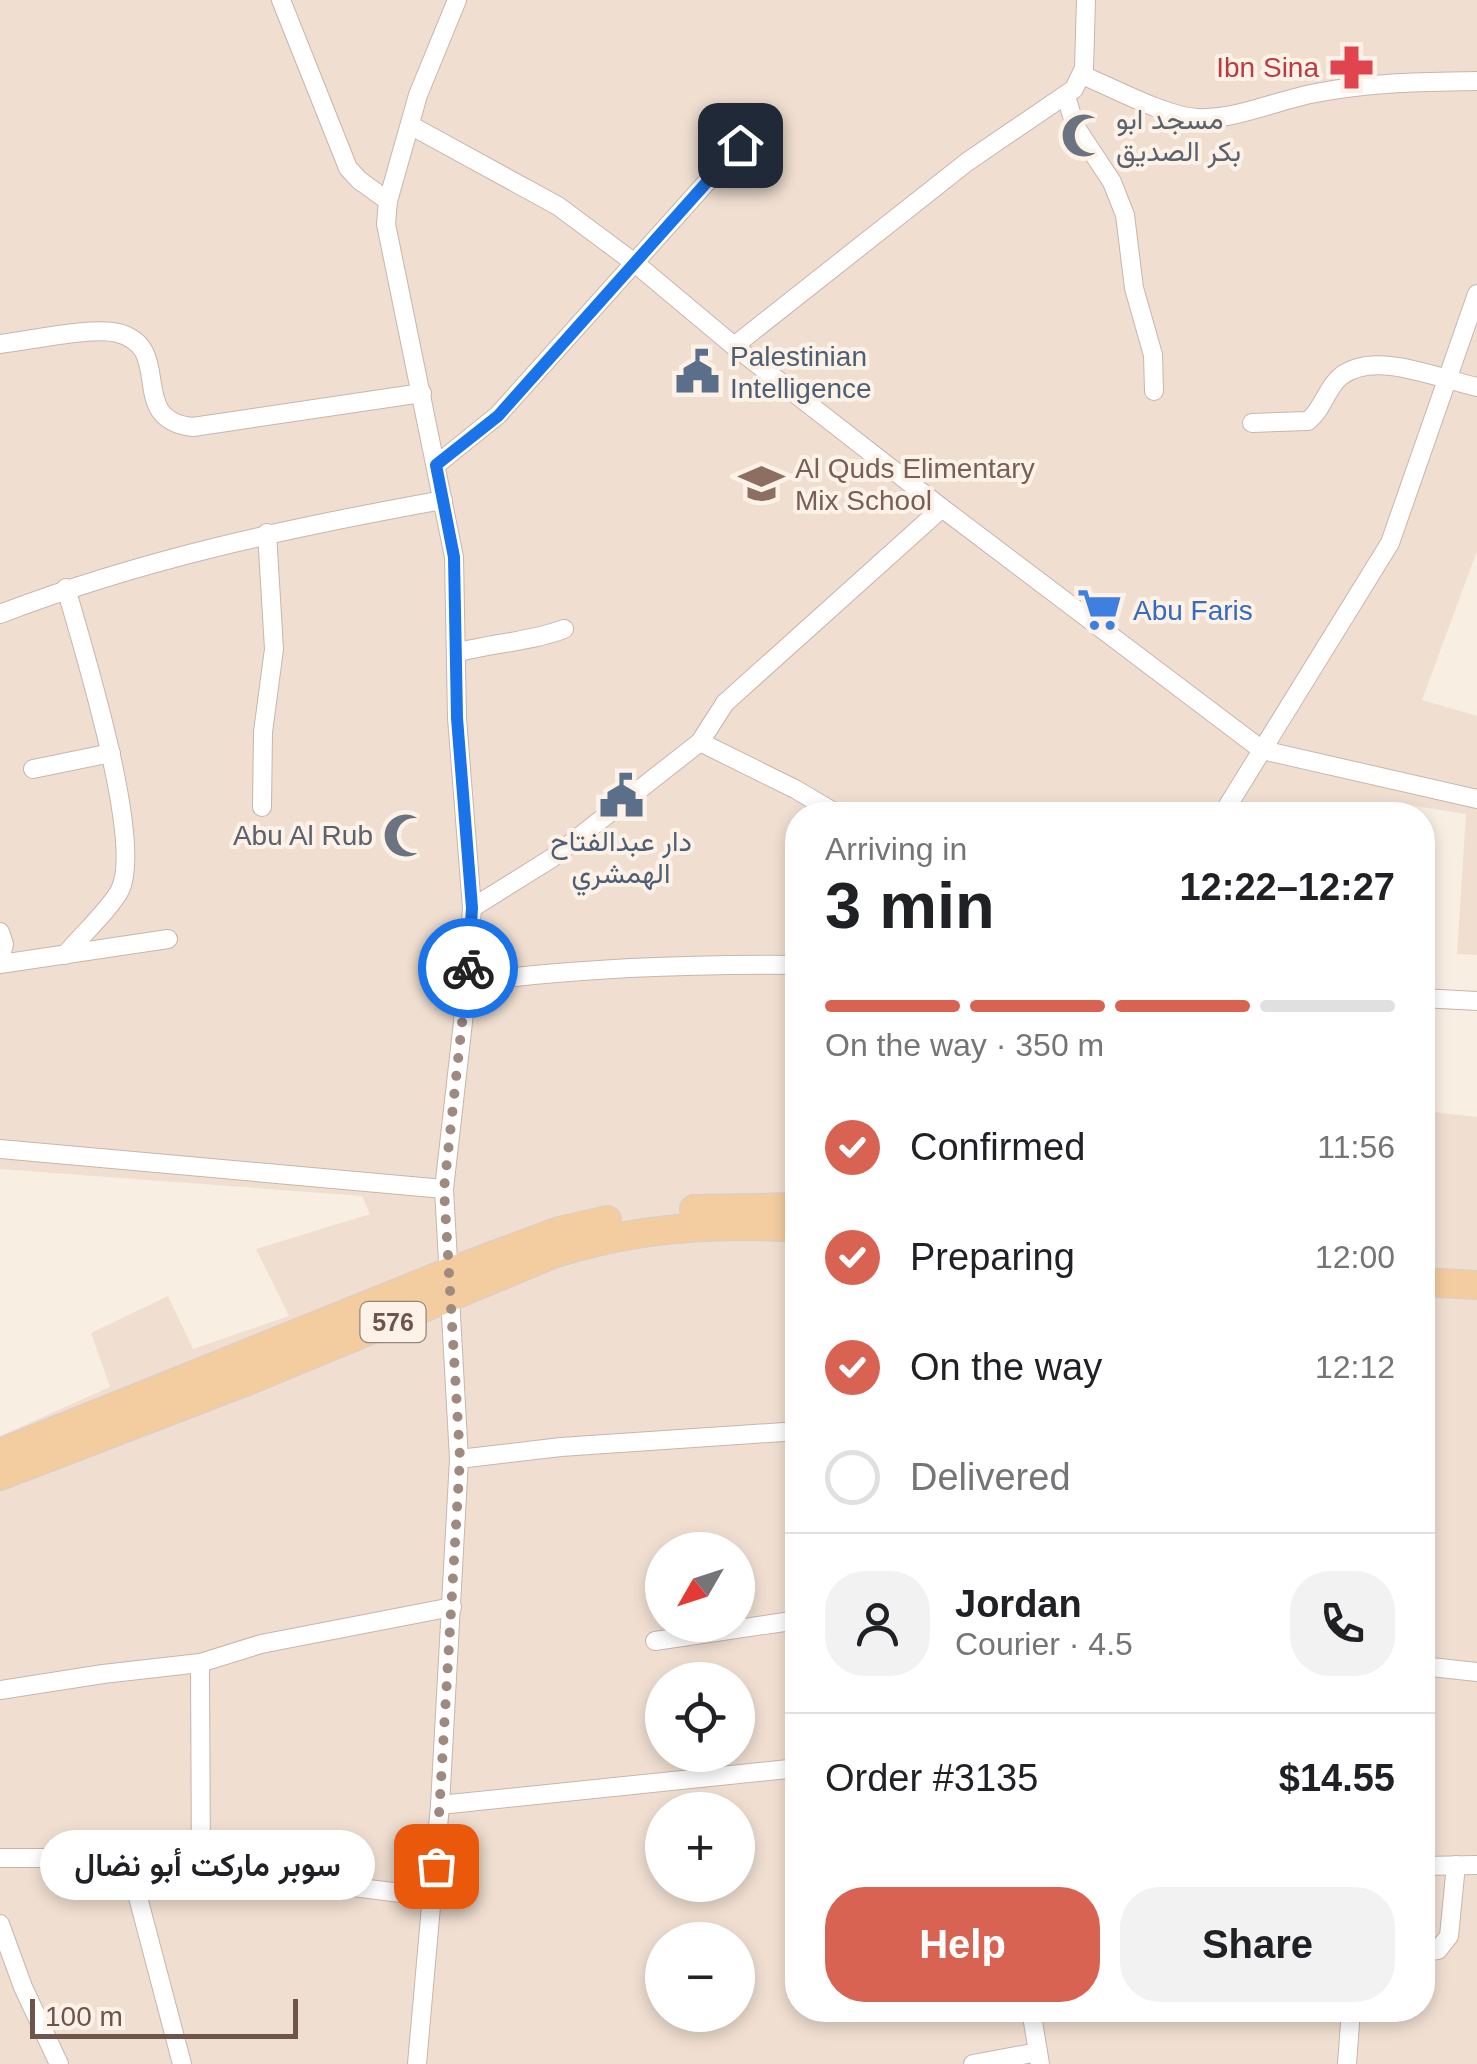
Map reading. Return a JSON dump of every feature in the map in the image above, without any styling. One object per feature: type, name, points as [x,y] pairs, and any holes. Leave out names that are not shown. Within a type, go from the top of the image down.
[{"type":"main road","name":"576","points":[[0,1476],[250,1380],[558,1231],[599,1222],[735,1206],[785,1207]]},
{"type":"main road","name":"576","points":[[0,1453],[450,1285],[553,1254],[628,1234],[721,1225],[785,1227]]},
{"type":"main road","points":[[1435,1264],[1477,1266]]},
{"type":"main road","points":[[1435,1283],[1477,1285]]},
{"type":"street","points":[[281,0],[348,168],[388,201]]},
{"type":"street","points":[[417,2064],[434,1897],[460,1458],[444,1189],[472,908],[457,718],[454,557],[388,238],[388,201],[410,126],[457,0]]},
{"type":"street","points":[[734,346],[968,162],[1066,96],[1082,75],[1086,0]]},
{"type":"street","points":[[1082,75],[1175,114],[1196,118],[1243,112],[1342,88],[1390,82],[1477,81]]},
{"type":"street","points":[[1066,96],[1075,126],[1112,182],[1125,215],[1134,288],[1153,355],[1154,392]]},
{"type":"street","points":[[410,126],[558,206],[942,508],[1262,750],[1477,799]]},
{"type":"street","points":[[436,465],[498,416],[740,145]]},
{"type":"street","points":[[1230,802],[1390,542],[1477,294]]},
{"type":"street","points":[[0,344],[107,331],[130,338],[142,348],[149,362],[154,404],[179,426],[422,392]]},
{"type":"street","points":[[1252,423],[1305,423],[1320,409],[1342,376],[1370,364],[1477,387]]},
{"type":"street","points":[[0,614],[66,588],[267,534],[443,500]]},
{"type":"street","points":[[472,908],[552,858],[700,742],[725,703],[942,508]]},
{"type":"street","points":[[262,807],[264,732],[274,650],[267,534]]},
{"type":"street","points":[[65,955],[120,889],[126,850],[111,753],[66,588]]},
{"type":"street","points":[[456,653],[548,635],[564,628]]},
{"type":"street","points":[[700,742],[817,802]]},
{"type":"street","points":[[33,769],[111,753]]},
{"type":"street","points":[[0,932],[4,944],[0,963],[168,938]]},
{"type":"street","points":[[466,983],[708,964],[785,965]]},
{"type":"street","points":[[1435,999],[1477,1001]]},
{"type":"street","points":[[0,1149],[444,1189]]},
{"type":"street","points":[[460,1458],[785,1432]]},
{"type":"street","points":[[0,1690],[200,1663],[260,1644],[452,1607]]},
{"type":"street","points":[[755,1626],[785,1622]]},
{"type":"street","points":[[200,1663],[201,1872]]},
{"type":"street","points":[[1435,1667],[1477,1672]]},
{"type":"street","points":[[440,1805],[785,1769]]},
{"type":"street","points":[[0,1858],[51,1858],[434,1897]]},
{"type":"street","points":[[1435,1951],[1449,1936],[1456,1865]]},
{"type":"street","points":[[1435,1866],[1477,1865]]},
{"type":"street","points":[[130,1867],[182,2064]]},
{"type":"street","points":[[0,1924],[24,1988],[60,2064]]},
{"type":"street","points":[[973,2064],[1039,2058],[1033,2022]]},
{"type":"street","points":[[1347,2064],[1350,2022]]},
{"type":"shaded area","points":[[0,0],[1477,0],[1477,551],[1422,700],[1477,716],[1477,955],[1457,954],[1466,814],[1435,809],[1435,802],[785,802],[785,2022],[1435,2022],[1435,1112],[1477,1117],[1477,2064],[0,2064],[0,1436],[110,1387],[91,1333],[168,1296],[193,1349],[289,1316],[256,1249],[370,1214],[362,1196],[0,1169]]},
{"type":"way so far","points":[[436,1866],[460,1458],[444,1189],[468,968]]},
{"type":"place","name":"Ibn Sina","points":[[1352,67]]},
{"type":"place","name":"مسجد ابو بكر الصديق","points":[[1083,135]]},
{"type":"place","name":"Palestinian Intelligence","points":[[697,372]]},
{"type":"place","name":"Al Quds Elimentary Mix School","points":[[762,484]]},
{"type":"place","name":"Abu Faris","points":[[1100,610]]},
{"type":"place","name":"دار عبدالفتاح الهمشري","points":[[621,796]]},
{"type":"place","name":"Abu Al Rub","points":[[406,835]]},
{"type":"place","name":"سوبر ماركت أبو نضال","points":[[436,1866]]},
{"type":"route","points":[[468,968],[472,908],[457,718],[454,557],[436,465],[498,416],[740,145]]}]
